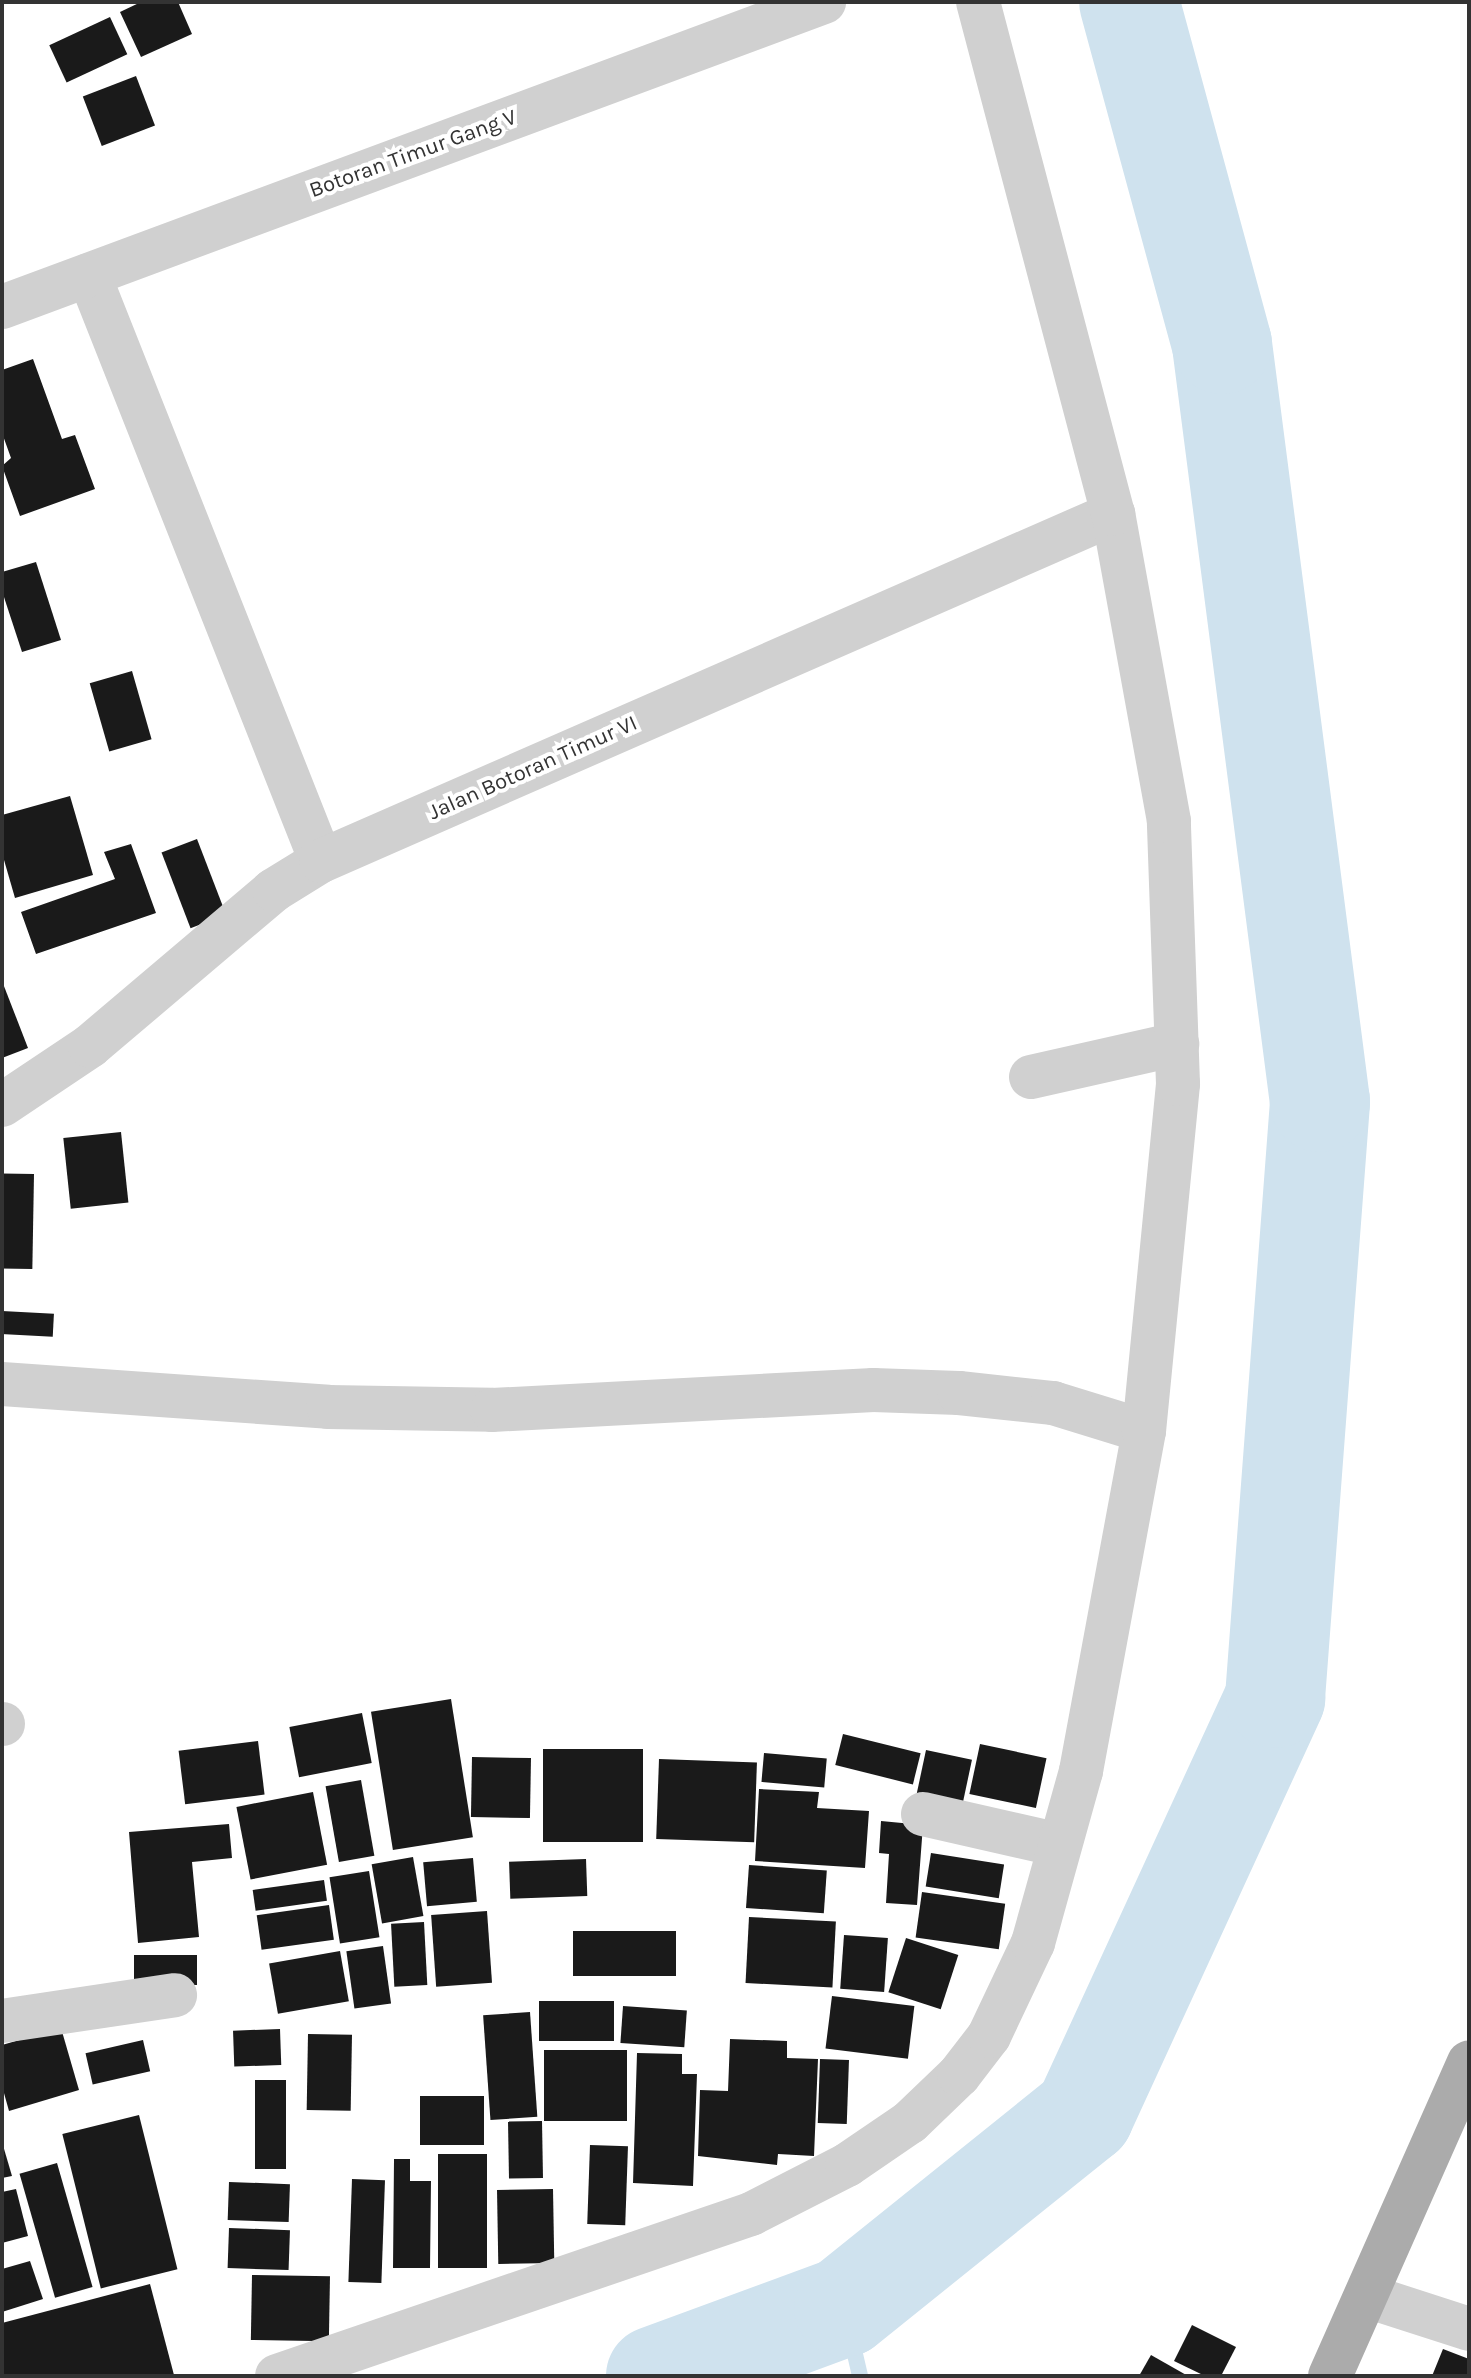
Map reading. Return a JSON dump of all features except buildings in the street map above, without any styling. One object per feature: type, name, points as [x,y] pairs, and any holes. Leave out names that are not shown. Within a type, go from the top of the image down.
[{"type":"main road","points":[[1330,2376],[1469,2062]]},
{"type":"street","name":"Botoran Timur Gang V","points":[[2,307],[824,2]]},
{"type":"street","points":[[277,2376],[751,2214],[847,2165],[910,2122],[959,2075],[989,2036],[1033,1943],[1081,1771],[1144,1431],[1178,1084],[1177,1044],[1169,821],[1113,514],[978,2]]},
{"type":"street","points":[[89,275],[321,861]]},
{"type":"street","name":"Jalan Botoran Timur VI","points":[[2,1105],[90,1046],[274,890],[321,861],[1113,514]]},
{"type":"street","points":[[1031,1077],[1177,1044]]},
{"type":"street","points":[[2,1384],[328,1407],[492,1410],[873,1390],[945,1392],[1053,1403],[1144,1431]]},
{"type":"street","points":[[923,1814],[1060,1845]]},
{"type":"street","points":[[2,2021],[175,1995]]},
{"type":"street","points":[[1367,2296],[1469,2329]]},
{"type":"waterway","points":[[656,2376],[844,2307],[1084,2114],[1275,1698],[1320,1102],[1222,344],[1129,2]]},
{"type":"waterway","points":[[844,2307],[860,2376]]}]
